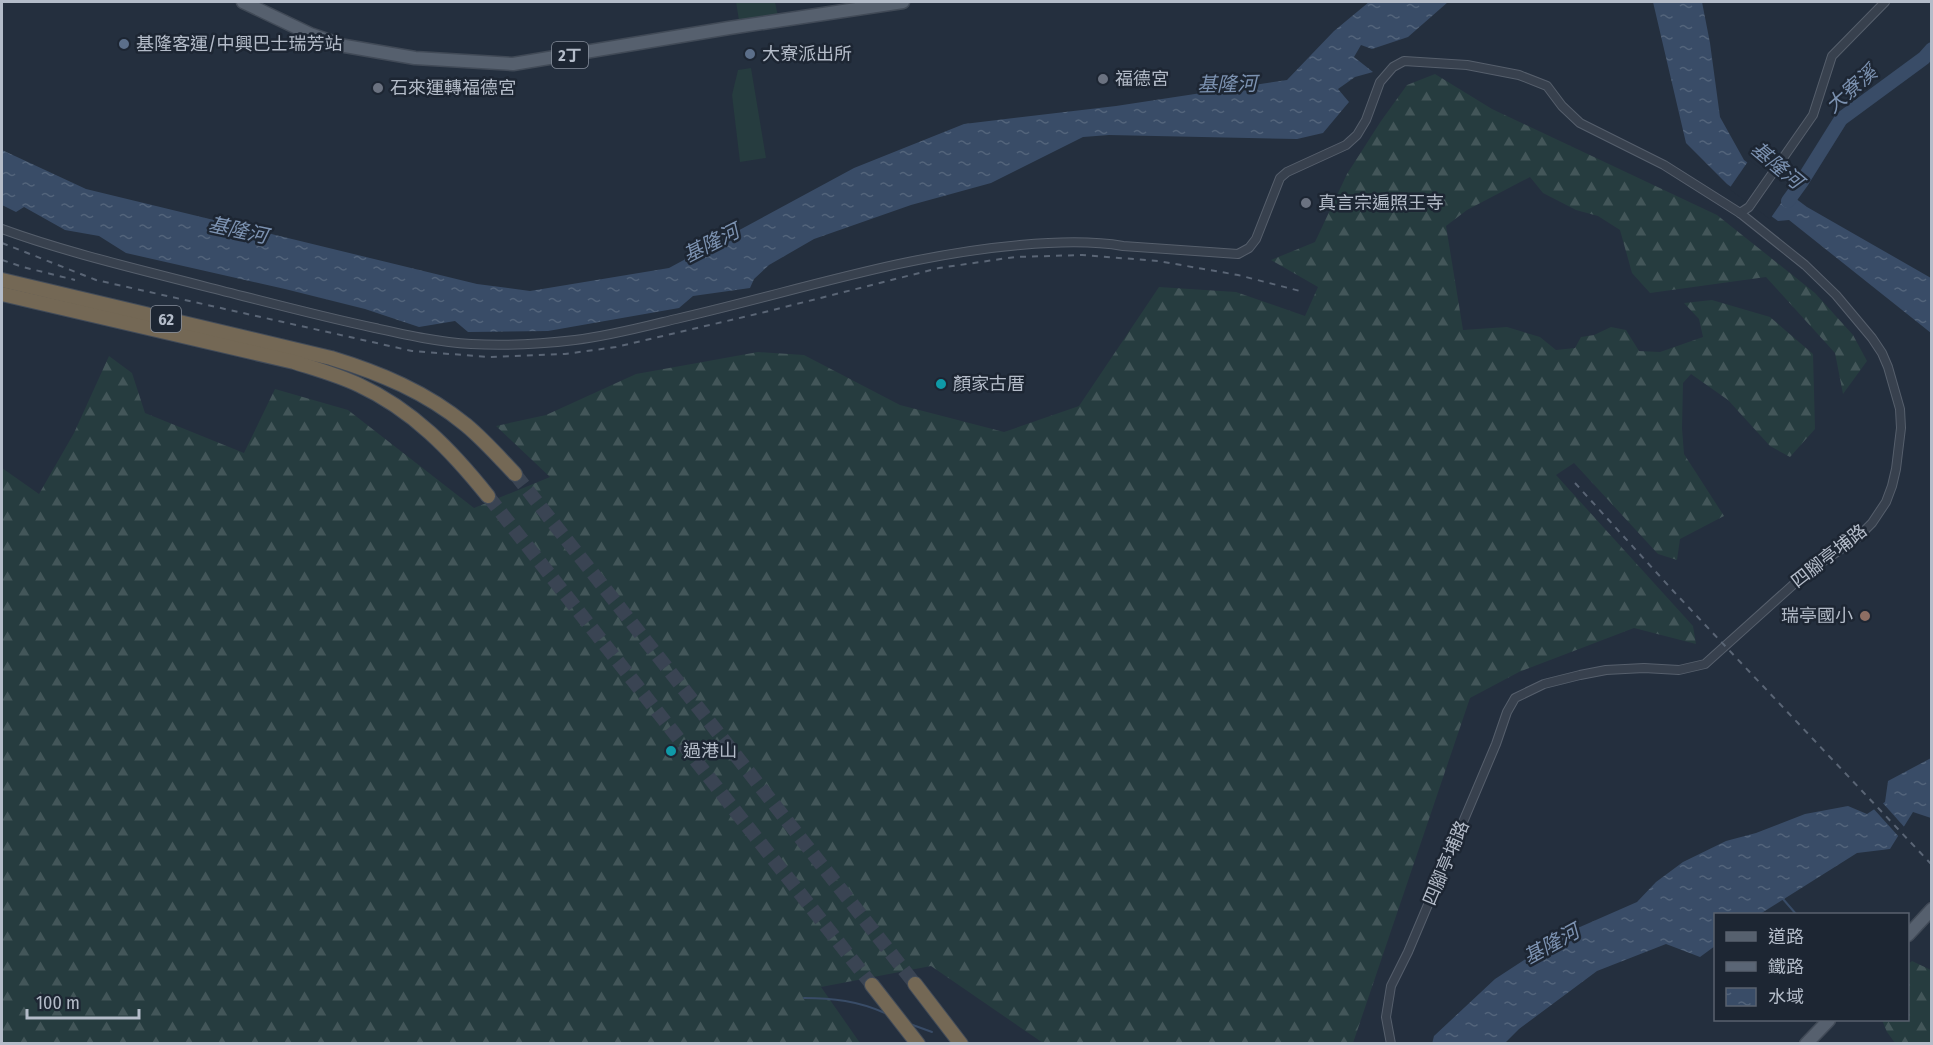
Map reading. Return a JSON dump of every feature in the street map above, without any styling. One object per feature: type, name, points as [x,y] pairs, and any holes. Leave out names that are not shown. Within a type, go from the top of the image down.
[{"type":"highway","name":"62","points":[[2,280],[362,367],[418,392],[447,410],[468,427],[515,474]]},
{"type":"highway","name":"62","points":[[2,294],[294,362],[358,384],[399,408],[434,435],[471,474],[488,496]]},
{"type":"highway","points":[[915,984],[958,1040]]},
{"type":"highway","points":[[872,985],[918,1044]]},
{"type":"main road","name":"2丁","points":[[243,2],[310,34],[345,46],[415,58],[513,64],[903,2]]},
{"type":"main road","points":[[1909,934],[1932,909]]},
{"type":"main road","points":[[1806,1044],[1828,1021]]},
{"type":"street","points":[[1740,213],[1749,207],[1812,115],[1832,56],[1886,2]]},
{"type":"street","name":"四腳亭埔路","points":[[2,229],[56,247],[316,315],[434,340],[473,344],[520,344],[577,339],[644,327],[744,304],[881,268],[984,248],[1040,243],[1105,243],[1238,254],[1249,248],[1256,240],[1280,178],[1287,172],[1346,145],[1357,135],[1366,120],[1380,81],[1393,67],[1404,61],[1467,65],[1519,75],[1547,86],[1562,106],[1580,123],[1664,165],[1740,213],[1805,264],[1836,295],[1882,353],[1900,409],[1901,429],[1892,486],[1886,502],[1872,523],[1857,538],[1803,575],[1705,664],[1679,670],[1644,668],[1606,670],[1544,684],[1515,698],[1507,712],[1492,754],[1422,920],[1390,986],[1386,1017],[1391,1044]]},
{"type":"green space","points":[[736,2],[775,2],[779,21],[760,23],[752,31],[741,33]]},
{"type":"green space","points":[[751,68],[766,158],[740,162],[732,95],[738,70]]},
{"type":"green space","points":[[1435,74],[1492,109],[1717,215],[1815,293],[1853,335],[1867,361],[1843,394],[1835,353],[1766,277],[1650,293],[1632,273],[1620,230],[1598,216],[1576,210],[1543,193],[1530,177],[1467,210],[1446,226],[1463,330],[1507,327],[1540,337],[1556,350],[1575,348],[1581,337],[1594,335],[1611,327],[1626,330],[1639,351],[1660,352],[1703,337],[1699,319],[1684,303],[1712,300],[1770,317],[1813,354],[1815,429],[1790,457],[1770,446],[1728,400],[1691,374],[1683,383],[1684,454],[1724,516],[1680,539],[1677,560],[1658,554],[1574,463],[1556,475],[1693,626],[1696,644],[1634,628],[1519,672],[1470,698],[1353,1043],[1043,1043],[931,966],[821,987],[860,1043],[2,1043],[2,468],[39,494],[74,433],[109,356],[132,373],[145,413],[244,453],[275,389],[348,410],[474,508],[550,477],[496,426],[546,415],[636,374],[758,352],[804,355],[900,405],[1004,432],[1079,406],[1159,287],[1236,292],[1305,316],[1318,287],[1271,260],[1315,242],[1347,174],[1381,121],[1407,85]]},
{"type":"green space","points":[[1912,961],[1931,970],[1931,1043],[1895,1043],[1882,1021],[1909,1021],[1909,963]]},
{"type":"water","name":"基隆河","points":[[1369,2],[1448,2],[1408,37],[1372,49],[1361,45],[1354,57],[1373,72],[1355,77],[1338,89],[1349,102],[1323,133],[1297,139],[1109,135],[1083,137],[991,183],[911,205],[814,239],[769,265],[754,279],[750,288],[693,296],[679,308],[548,331],[468,332],[455,321],[419,327],[365,309],[126,253],[99,236],[65,230],[24,207],[16,212],[2,205],[2,150],[86,189],[477,284],[530,291],[669,268],[854,168],[964,124],[1116,106],[1287,80],[1334,31]]},
{"type":"water","points":[[1653,2],[1702,2],[1720,117],[1744,160],[1807,207],[1931,278],[1931,333],[1789,220],[1778,221],[1727,184],[1686,143]]},
{"type":"water","name":"基隆河","points":[[1931,758],[1931,818],[1913,812],[1890,849],[1857,853],[1762,913],[1714,913],[1714,947],[1700,957],[1666,944],[1597,971],[1519,1029],[1505,1043],[1432,1044],[1434,1036],[1495,979],[1564,934],[1637,902],[1656,882],[1683,862],[1726,841],[1756,833],[1805,814],[1848,806],[1867,814],[1885,802],[1888,781]]},
{"type":"pier","points":[[1749,160],[1790,190],[1770,219],[1729,189]]},
{"type":"pier","points":[[1881,801],[1906,829],[1900,838],[1872,807]]},
{"type":"waterway","name":"大寮溪","points":[[1788,201],[1841,119],[1924,58],[1932,49]]},
{"type":"waterway","points":[[1783,899],[1795,913]]},
{"type":"waterway","points":[[804,998],[845,1001],[885,1013]]},
{"type":"waterway","points":[[910,1024],[932,1032]]},
{"type":"tunnel","points":[[515,474],[915,984]]},
{"type":"tunnel","points":[[488,496],[872,985]]},
{"type":"railway","points":[[2,243],[96,280],[412,351],[489,357],[565,354],[616,347],[939,268],[1015,257],[1082,255],[1158,261],[1238,275],[1304,292]]},
{"type":"railway","points":[[2,260],[75,280]]},
{"type":"railway","points":[[1575,483],[1676,594],[1932,865]]},
{"type":"place","name":"基隆客運/中興巴士瑞芳站","points":[[124,44]]},
{"type":"place","name":"大寮派出所","points":[[750,54]]},
{"type":"place","name":"福德宮","points":[[1103,79]]},
{"type":"place","name":"石來運轉福德宮","points":[[378,88]]},
{"type":"place","name":"真言宗遍照王寺","points":[[1306,203]]},
{"type":"place","name":"顏家古厝","points":[[941,384]]},
{"type":"place","name":"瑞亭國小","points":[[1865,616]]},
{"type":"place","name":"過港山","points":[[671,751]]}]
